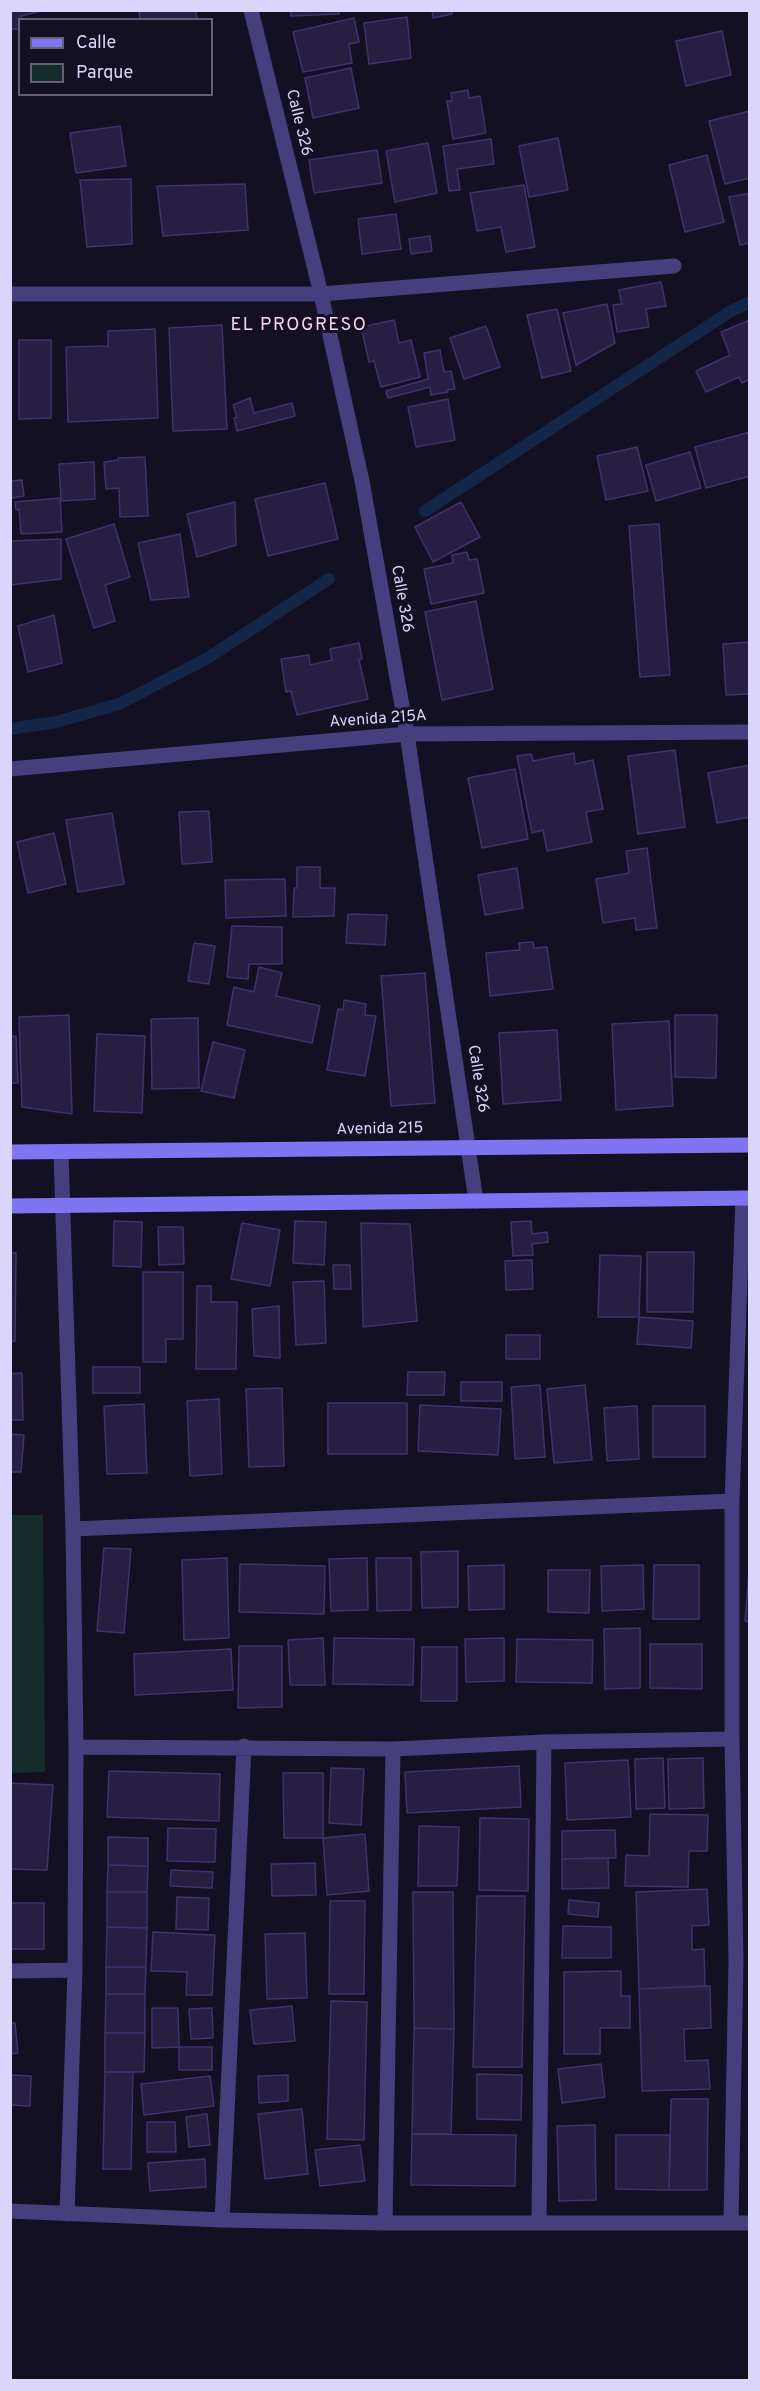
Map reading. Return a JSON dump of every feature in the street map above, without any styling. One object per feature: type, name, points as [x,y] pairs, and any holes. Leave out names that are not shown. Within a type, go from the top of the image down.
[{"type":"street","name":"Calle 326","points":[[251,10],[321,294],[363,481],[407,734],[470,1147],[476,1201]]},
{"type":"street","points":[[10,294],[321,294],[674,266]]},
{"type":"street","name":"Avenida 215A","points":[[10,769],[407,734],[750,732]]},
{"type":"street","name":"Avenida 215","points":[[10,1152],[750,1145]]},
{"type":"street","points":[[61,1153],[73,1528],[76,1747],[75,1970],[67,2214]]},
{"type":"street","points":[[10,1206],[746,1198],[732,1501],[732,1739],[743,1962],[731,2222]]},
{"type":"street","points":[[73,1528],[732,1501]]},
{"type":"street","points":[[76,1747],[244,1746],[393,1749],[544,1742],[732,1739]]},
{"type":"street","points":[[539,2223],[544,1742]]},
{"type":"street","points":[[222,2220],[244,1746]]},
{"type":"street","points":[[385,2223],[393,1749]]},
{"type":"street","points":[[10,1971],[75,1970]]},
{"type":"street","points":[[10,2211],[222,2220],[385,2223],[750,2223]]},
{"type":"green space","points":[[11,1515],[43,1515],[45,1772],[11,1773]]},
{"type":"building","points":[[10,10],[45,10],[21,16],[18,18],[18,29],[10,29]]},
{"type":"building","points":[[196,10],[197,18],[140,18],[139,11]]},
{"type":"building","points":[[291,10],[339,10],[339,14],[291,16]]},
{"type":"building","points":[[432,10],[452,10],[452,14],[433,18]]},
{"type":"building","points":[[407,17],[411,58],[369,64],[364,23]]},
{"type":"building","points":[[354,18],[359,42],[349,44],[352,63],[303,72],[293,32]]},
{"type":"building","points":[[722,31],[731,75],[686,86],[676,41]]},
{"type":"building","points":[[351,68],[359,108],[313,118],[305,78]]},
{"type":"building","points":[[468,90],[469,98],[480,96],[486,133],[453,139],[447,101],[452,101],[451,93]]},
{"type":"building","points":[[750,111],[750,178],[725,184],[709,121]]},
{"type":"building","points":[[120,126],[126,166],[76,173],[70,133]]},
{"type":"building","points":[[558,138],[568,190],[529,197],[519,146]]},
{"type":"building","points":[[491,139],[494,164],[457,169],[460,190],[449,191],[443,146]]},
{"type":"building","points":[[428,143],[437,193],[395,202],[386,151]]},
{"type":"building","points":[[377,150],[382,183],[314,193],[309,160]]},
{"type":"building","points":[[707,155],[724,222],[685,232],[669,165]]},
{"type":"building","points":[[131,179],[132,244],[87,247],[80,180]]},
{"type":"building","points":[[245,184],[248,230],[163,236],[157,186]]},
{"type":"building","points":[[524,185],[535,247],[506,252],[501,227],[477,231],[470,193]]},
{"type":"building","points":[[750,193],[750,243],[740,245],[729,197]]},
{"type":"building","points":[[396,214],[401,249],[362,254],[358,219]]},
{"type":"building","points":[[430,236],[432,251],[411,254],[409,239]]},
{"type":"building","points":[[661,282],[666,306],[646,309],[649,327],[617,332],[613,305],[622,304],[619,290]]},
{"type":"building","points":[[607,304],[615,343],[576,365],[563,313]]},
{"type":"building","points":[[557,309],[571,371],[542,378],[527,315]]},
{"type":"building","points":[[394,320],[399,343],[411,340],[420,377],[381,387],[374,361],[369,362],[361,327]]},
{"type":"building","points":[[750,320],[750,379],[742,383],[739,377],[706,392],[696,371],[730,355],[721,332]]},
{"type":"building","points":[[222,325],[227,429],[173,431],[169,328]]},
{"type":"building","points":[[486,326],[500,367],[464,379],[450,338]]},
{"type":"building","points":[[155,329],[158,418],[68,422],[66,347],[108,346],[108,331]]},
{"type":"building","points":[[19,340],[51,340],[51,418],[19,419]]},
{"type":"building","points":[[440,350],[444,372],[451,371],[455,389],[431,395],[430,387],[388,398],[386,391],[428,379],[424,353]]},
{"type":"building","points":[[250,398],[254,413],[292,403],[295,416],[237,431],[234,418],[237,417],[233,405]]},
{"type":"building","points":[[448,399],[455,440],[416,447],[408,407]]},
{"type":"building","points":[[750,432],[750,476],[706,488],[695,447]]},
{"type":"building","points":[[637,447],[648,491],[606,500],[597,456]]},
{"type":"building","points":[[690,452],[701,488],[656,501],[646,465]]},
{"type":"building","points":[[145,457],[148,516],[120,517],[119,488],[106,489],[104,462],[118,460],[118,458]]},
{"type":"building","points":[[94,462],[95,499],[61,501],[59,464]]},
{"type":"building","points":[[22,480],[24,496],[12,498],[10,481]]},
{"type":"building","points":[[325,483],[338,539],[268,556],[255,499]]},
{"type":"building","points":[[60,498],[62,532],[21,534],[19,509],[16,510],[15,502]]},
{"type":"building","points":[[235,502],[236,545],[197,557],[187,514]]},
{"type":"building","points":[[461,502],[480,537],[433,562],[415,527]]},
{"type":"building","points":[[114,524],[130,577],[105,585],[115,621],[94,628],[66,539]]},
{"type":"building","points":[[659,524],[670,675],[640,677],[629,526]]},
{"type":"building","points":[[180,534],[189,597],[151,600],[138,543]]},
{"type":"building","points":[[61,539],[61,579],[10,585],[10,541]]},
{"type":"building","points":[[467,552],[469,560],[477,559],[484,593],[431,604],[424,569],[453,563],[452,555]]},
{"type":"building","points":[[476,601],[493,689],[442,700],[425,612]]},
{"type":"building","points":[[54,615],[62,663],[28,672],[18,626]]},
{"type":"building","points":[[750,642],[750,694],[726,695],[723,644]]},
{"type":"building","points":[[359,643],[362,659],[359,660],[368,699],[297,715],[291,691],[286,692],[281,659],[309,655],[310,665],[332,660],[330,649]]},
{"type":"building","points":[[675,750],[685,827],[638,834],[628,756]]},
{"type":"building","points":[[574,753],[575,764],[593,760],[603,809],[586,812],[592,842],[547,851],[543,830],[532,833],[517,756],[531,754],[533,761]]},
{"type":"building","points":[[750,765],[750,817],[717,823],[708,773]]},
{"type":"building","points":[[515,769],[528,839],[482,848],[468,778]]},
{"type":"building","points":[[209,811],[212,862],[182,864],[179,812]]},
{"type":"building","points":[[112,813],[124,884],[78,892],[66,820]]},
{"type":"building","points":[[54,833],[66,884],[28,893],[17,842]]},
{"type":"building","points":[[647,848],[657,928],[636,930],[635,918],[603,923],[596,879],[629,873],[626,851]]},
{"type":"building","points":[[297,867],[320,867],[320,888],[335,888],[334,916],[293,917]]},
{"type":"building","points":[[517,868],[523,908],[485,915],[478,875]]},
{"type":"building","points":[[285,879],[286,916],[226,918],[225,880]]},
{"type":"building","points":[[348,914],[387,915],[385,945],[346,943]]},
{"type":"building","points":[[232,926],[282,927],[282,964],[249,964],[248,979],[227,977]]},
{"type":"building","points":[[533,942],[534,948],[547,947],[553,989],[490,996],[486,953],[520,950],[519,943]]},
{"type":"building","points":[[194,943],[215,946],[209,984],[188,981]]},
{"type":"building","points":[[259,967],[282,973],[276,996],[320,1006],[312,1043],[227,1025],[234,987],[254,992]]},
{"type":"building","points":[[425,973],[435,1103],[391,1106],[381,976]]},
{"type":"building","points":[[344,1000],[366,1004],[365,1015],[376,1016],[365,1076],[327,1070],[338,1009],[343,1010]]},
{"type":"building","points":[[69,1015],[72,1114],[22,1107],[19,1017]]},
{"type":"building","points":[[675,1015],[717,1015],[716,1078],[675,1077]]},
{"type":"building","points":[[198,1018],[199,1088],[152,1089],[151,1019]]},
{"type":"building","points":[[669,1021],[673,1106],[616,1110],[612,1024]]},
{"type":"building","points":[[557,1030],[561,1100],[503,1104],[499,1033]]},
{"type":"building","points":[[97,1034],[145,1036],[142,1113],[94,1111]]},
{"type":"building","points":[[10,1036],[16,1036],[18,1083],[10,1083]]},
{"type":"building","points":[[213,1042],[245,1050],[234,1098],[201,1091]]},
{"type":"building","points":[[114,1221],[142,1222],[141,1267],[113,1266]]},
{"type":"building","points":[[295,1221],[326,1222],[324,1265],[293,1263]]},
{"type":"building","points":[[531,1221],[532,1234],[547,1232],[548,1242],[532,1244],[533,1255],[513,1256],[511,1222]]},
{"type":"building","points":[[242,1223],[280,1230],[270,1286],[231,1279]]},
{"type":"building","points":[[361,1223],[410,1224],[417,1321],[363,1327]]},
{"type":"building","points":[[158,1227],[183,1227],[184,1264],[159,1265]]},
{"type":"building","points":[[647,1252],[694,1252],[693,1312],[647,1312]]},
{"type":"building","points":[[10,1253],[16,1253],[15,1341],[10,1342]]},
{"type":"building","points":[[600,1255],[641,1256],[639,1317],[598,1317]]},
{"type":"building","points":[[532,1260],[533,1289],[506,1290],[505,1261]]},
{"type":"building","points":[[333,1265],[350,1265],[351,1289],[334,1289]]},
{"type":"building","points":[[143,1272],[183,1272],[183,1339],[166,1339],[166,1362],[143,1362]]},
{"type":"building","points":[[324,1281],[326,1343],[296,1345],[293,1282]]},
{"type":"building","points":[[197,1286],[211,1286],[211,1302],[237,1302],[236,1369],[196,1369]]},
{"type":"building","points":[[279,1306],[280,1358],[254,1356],[252,1309]]},
{"type":"building","points":[[639,1317],[693,1321],[691,1348],[637,1344]]},
{"type":"building","points":[[506,1335],[540,1335],[540,1359],[506,1359]]},
{"type":"building","points":[[93,1367],[140,1367],[140,1393],[93,1393]]},
{"type":"building","points":[[408,1372],[445,1372],[444,1395],[407,1395]]},
{"type":"building","points":[[22,1373],[23,1420],[10,1420],[10,1374]]},
{"type":"building","points":[[461,1382],[502,1382],[502,1401],[461,1401]]},
{"type":"building","points":[[540,1385],[545,1457],[515,1459],[511,1387]]},
{"type":"building","points":[[585,1385],[592,1460],[554,1463],[547,1389]]},
{"type":"building","points":[[282,1388],[284,1466],[249,1467],[246,1389]]},
{"type":"building","points":[[219,1399],[222,1474],[190,1476],[187,1401]]},
{"type":"building","points":[[328,1403],[407,1403],[407,1454],[328,1454]]},
{"type":"building","points":[[144,1404],[147,1473],[107,1474],[104,1406]]},
{"type":"building","points":[[420,1405],[501,1409],[498,1455],[418,1451]]},
{"type":"building","points":[[637,1406],[639,1459],[607,1461],[604,1408]]},
{"type":"building","points":[[653,1406],[705,1406],[705,1457],[653,1457]]},
{"type":"building","points":[[10,1434],[24,1435],[21,1472],[10,1472]]},
{"type":"building","points":[[104,1548],[131,1549],[124,1633],[97,1631]]},
{"type":"building","points":[[458,1551],[458,1607],[422,1608],[421,1552]]},
{"type":"building","points":[[227,1558],[229,1638],[184,1640],[182,1560]]},
{"type":"building","points":[[367,1558],[368,1610],[331,1611],[329,1559]]},
{"type":"building","points":[[376,1558],[411,1558],[411,1610],[377,1611]]},
{"type":"building","points":[[240,1564],[325,1566],[324,1614],[239,1612]]},
{"type":"building","points":[[504,1565],[504,1609],[469,1610],[468,1566]]},
{"type":"building","points":[[643,1565],[644,1609],[602,1611],[601,1566]]},
{"type":"building","points":[[654,1565],[699,1565],[699,1619],[653,1619]]},
{"type":"building","points":[[548,1570],[590,1570],[589,1613],[548,1612]]},
{"type":"building","points":[[750,1572],[750,1622],[745,1621]]},
{"type":"building","points":[[640,1628],[640,1688],[605,1689],[604,1629]]},
{"type":"building","points":[[323,1638],[325,1685],[290,1685],[288,1640]]},
{"type":"building","points":[[334,1638],[414,1639],[413,1685],[333,1684]]},
{"type":"building","points":[[504,1638],[504,1681],[466,1682],[465,1639]]},
{"type":"building","points":[[517,1639],[593,1640],[592,1683],[516,1682]]},
{"type":"building","points":[[650,1644],[702,1644],[702,1689],[650,1688]]},
{"type":"building","points":[[239,1646],[282,1646],[282,1707],[238,1708]]},
{"type":"building","points":[[422,1647],[457,1647],[457,1701],[421,1701]]},
{"type":"building","points":[[231,1649],[233,1690],[135,1695],[134,1654]]},
{"type":"building","points":[[663,1758],[665,1808],[636,1809],[635,1759]]},
{"type":"building","points":[[703,1758],[704,1808],[669,1809],[668,1759]]},
{"type":"building","points":[[628,1760],[631,1817],[567,1820],[565,1763]]},
{"type":"building","points":[[519,1766],[521,1807],[407,1813],[405,1772]]},
{"type":"building","points":[[331,1768],[364,1769],[361,1825],[329,1823]]},
{"type":"building","points":[[109,1771],[220,1774],[219,1821],[107,1817]]},
{"type":"building","points":[[283,1773],[323,1773],[323,1838],[284,1838]]},
{"type":"building","points":[[10,1783],[53,1785],[47,1870],[10,1869]]},
{"type":"building","points":[[650,1814],[708,1815],[707,1851],[689,1851],[688,1887],[625,1886],[626,1855],[649,1856]]},
{"type":"building","points":[[480,1818],[529,1819],[528,1891],[479,1890]]},
{"type":"building","points":[[419,1826],[459,1827],[457,1886],[418,1886]]},
{"type":"building","points":[[168,1828],[216,1829],[215,1862],[167,1861]]},
{"type":"building","points":[[615,1830],[616,1858],[562,1859],[562,1831]]},
{"type":"building","points":[[365,1834],[369,1891],[327,1895],[323,1838]]},
{"type":"building","points":[[108,1837],[148,1838],[148,1866],[108,1865]]},
{"type":"building","points":[[608,1858],[609,1888],[562,1889],[562,1859]]},
{"type":"building","points":[[315,1863],[316,1895],[272,1896],[271,1864]]},
{"type":"building","points":[[108,1865],[148,1866],[147,1892],[107,1892]]},
{"type":"building","points":[[171,1870],[213,1872],[212,1888],[170,1886]]},
{"type":"building","points":[[707,1889],[709,1925],[692,1926],[692,1950],[704,1949],[705,1986],[639,1989],[636,1892]]},
{"type":"building","points":[[107,1892],[147,1892],[147,1928],[107,1927]]},
{"type":"building","points":[[413,1892],[453,1892],[454,2029],[414,2028]]},
{"type":"building","points":[[477,1896],[525,1896],[522,2067],[473,2067]]},
{"type":"building","points":[[177,1897],[209,1898],[208,1930],[176,1929]]},
{"type":"building","points":[[569,1900],[599,1903],[598,1917],[568,1914]]},
{"type":"building","points":[[330,1901],[365,1901],[364,1994],[329,1994]]},
{"type":"building","points":[[10,1903],[44,1903],[44,1949],[10,1949]]},
{"type":"building","points":[[563,1926],[611,1927],[611,1958],[562,1958]]},
{"type":"building","points":[[107,1927],[147,1928],[146,1967],[106,1967]]},
{"type":"building","points":[[153,1932],[215,1935],[212,1995],[186,1995],[187,1972],[151,1971]]},
{"type":"building","points":[[305,1933],[307,1998],[267,1999],[265,1934]]},
{"type":"building","points":[[106,1967],[146,1967],[145,1994],[106,1994]]},
{"type":"building","points":[[621,1971],[621,1996],[630,1996],[630,2028],[600,2028],[600,2054],[564,2054],[564,1972]]},
{"type":"building","points":[[710,1986],[711,2028],[684,2029],[685,2061],[708,2060],[710,2089],[642,2091],[639,1989]]},
{"type":"building","points":[[106,1994],[145,1994],[145,2033],[105,2033]]},
{"type":"building","points":[[331,2001],[367,2002],[364,2140],[327,2139]]},
{"type":"building","points":[[292,2006],[295,2041],[254,2044],[250,2010]]},
{"type":"building","points":[[152,2008],[178,2008],[179,2047],[152,2048]]},
{"type":"building","points":[[212,2008],[213,2038],[191,2039],[189,2009]]},
{"type":"building","points":[[10,2023],[15,2023],[18,2053],[10,2054]]},
{"type":"building","points":[[414,2028],[454,2029],[451,2134],[412,2134]]},
{"type":"building","points":[[105,2033],[145,2033],[144,2072],[105,2072]]},
{"type":"building","points":[[179,2047],[212,2047],[212,2070],[179,2070]]},
{"type":"building","points":[[601,2064],[605,2097],[562,2103],[558,2069]]},
{"type":"building","points":[[105,2072],[133,2072],[131,2169],[103,2169]]},
{"type":"building","points":[[477,2074],[522,2075],[521,2120],[477,2119]]},
{"type":"building","points":[[10,2075],[31,2076],[30,2106],[10,2105]]},
{"type":"building","points":[[288,2075],[288,2101],[259,2103],[258,2076]]},
{"type":"building","points":[[210,2076],[214,2106],[144,2115],[141,2084]]},
{"type":"building","points":[[671,2099],[708,2099],[707,2190],[669,2190]]},
{"type":"building","points":[[302,2109],[308,2174],[265,2179],[258,2114]]},
{"type":"building","points":[[207,2114],[210,2145],[189,2147],[186,2117]]},
{"type":"building","points":[[147,2122],[175,2122],[176,2152],[147,2152]]},
{"type":"building","points":[[595,2125],[596,2200],[559,2201],[557,2126]]},
{"type":"building","points":[[412,2134],[516,2135],[515,2186],[411,2185]]},
{"type":"building","points":[[616,2135],[670,2135],[669,2190],[616,2189]]},
{"type":"building","points":[[360,2145],[365,2181],[320,2186],[315,2150]]},
{"type":"building","points":[[205,2159],[206,2187],[150,2191],[148,2163]]},
{"type":"waterway","points":[[425,511],[731,311],[750,302]]},
{"type":"waterway","points":[[10,729],[56,722],[119,704],[206,659],[329,579]]},
{"type":"district","name":"EL PROGRESO","points":[[299,326]]}]
